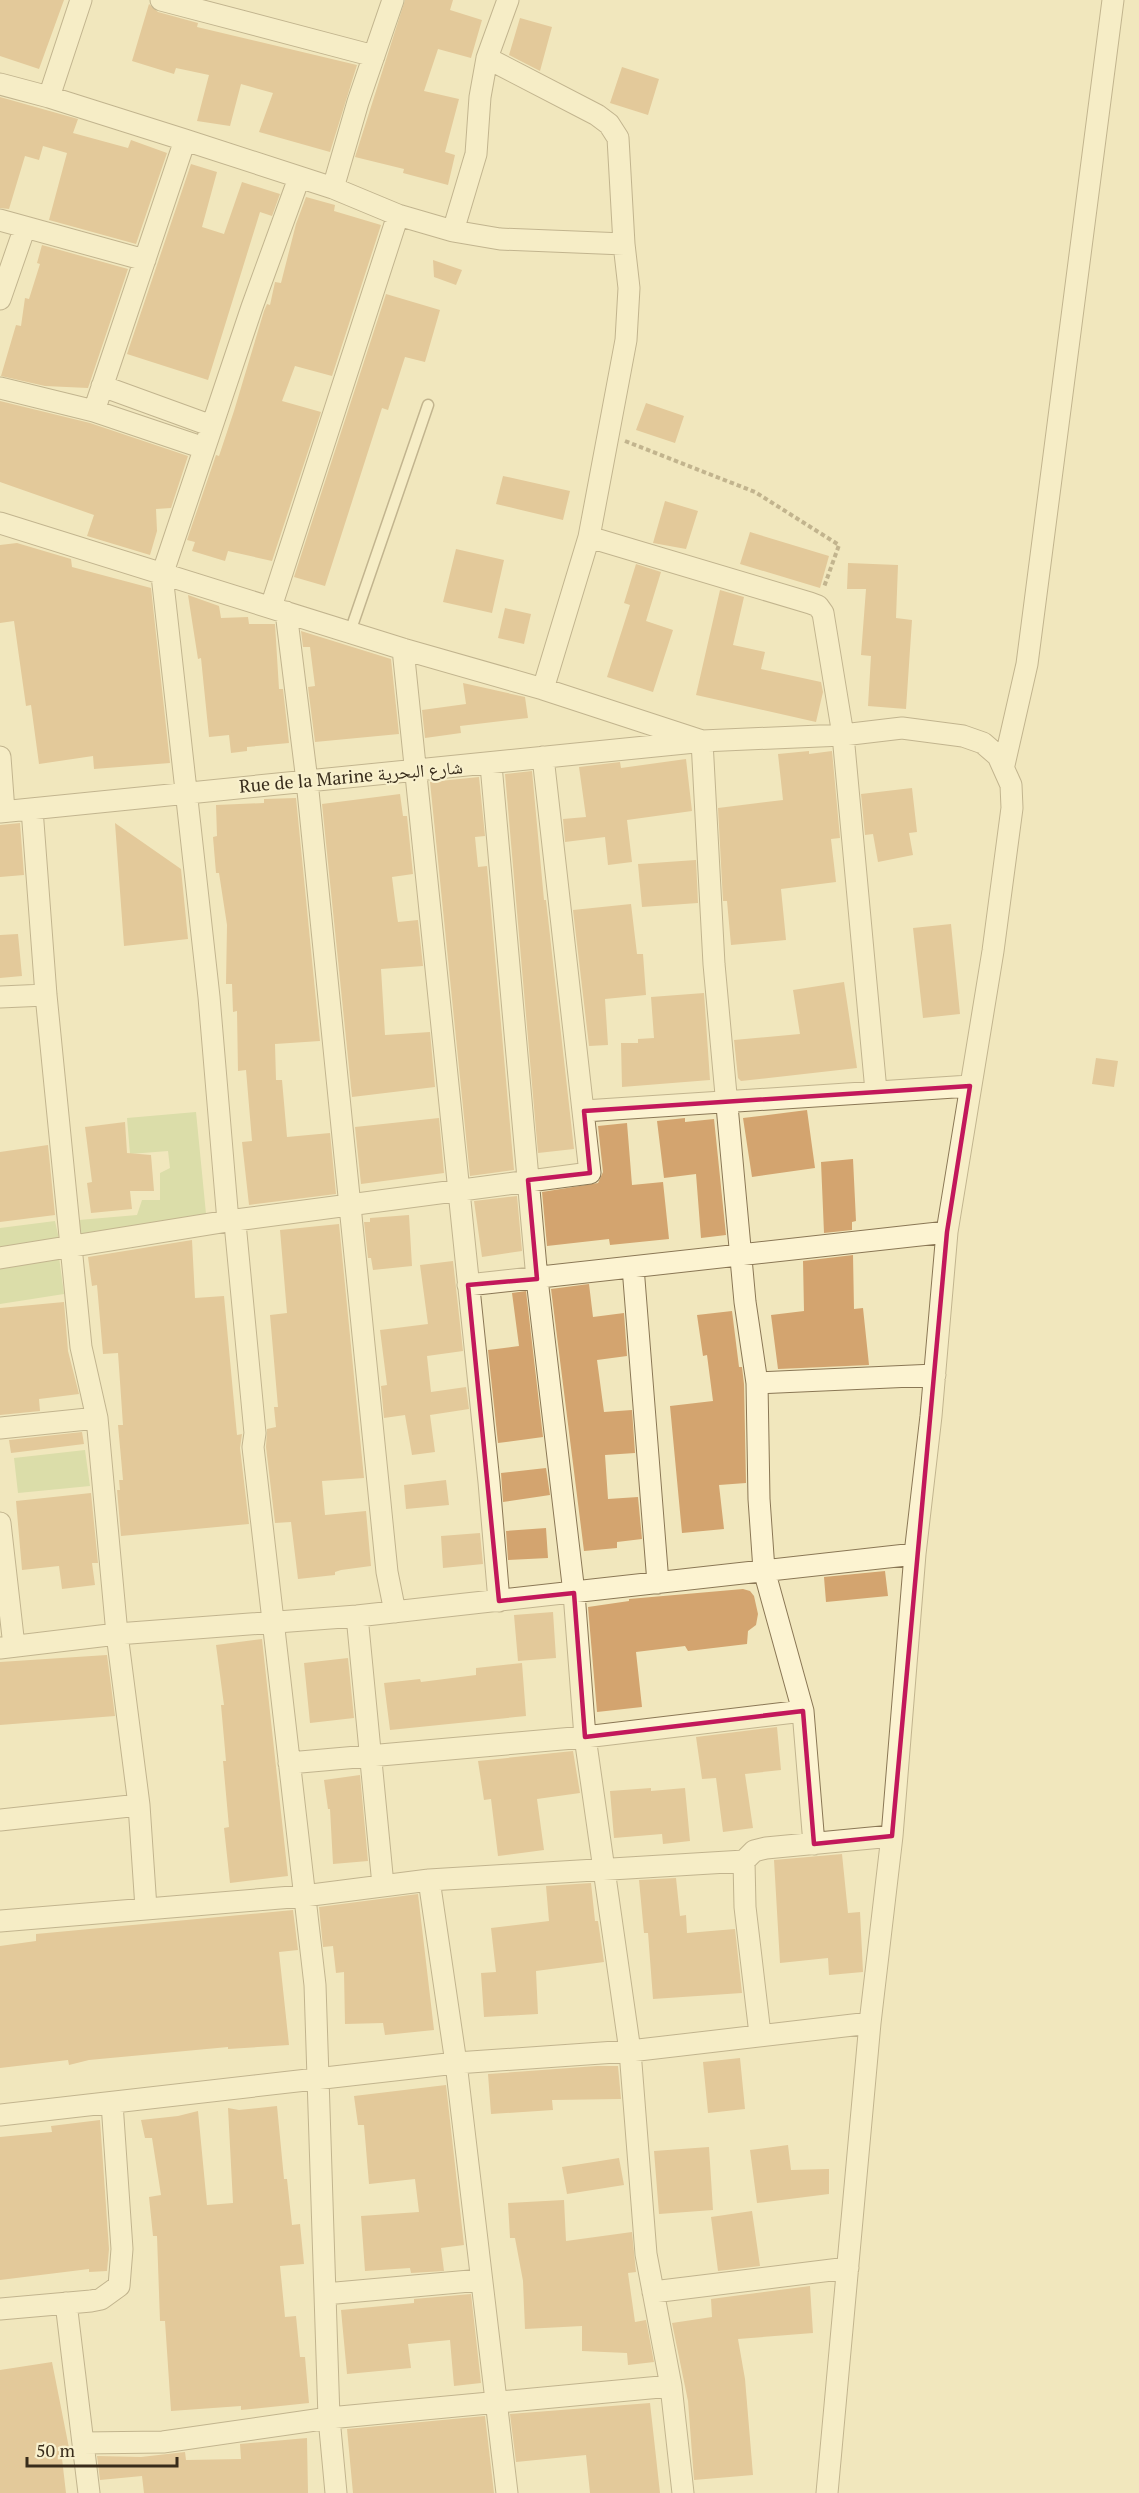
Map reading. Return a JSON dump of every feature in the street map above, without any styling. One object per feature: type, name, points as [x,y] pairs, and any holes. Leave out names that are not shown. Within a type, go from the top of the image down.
[{"type":"street","points":[[49,97],[81,0]]},
{"type":"street","points":[[161,0],[218,8],[374,56]]},
{"type":"street","points":[[333,188],[393,0]]},
{"type":"street","points":[[453,231],[476,154],[480,97],[487,58],[508,0]]},
{"type":"street","points":[[827,2493],[870,2023],[892,1836],[915,1554],[935,1375],[947,1232],[993,951],[1012,808],[1011,785],[1004,765],[1028,664],[1113,0]]},
{"type":"street","points":[[487,58],[597,115],[609,124],[618,138],[629,288],[626,340],[610,436],[589,537],[543,688]]},
{"type":"street","points":[[0,84],[49,97],[333,188],[398,215],[453,231],[500,239],[624,244]]},
{"type":"street","points":[[94,411],[185,140]]},
{"type":"street","points":[[228,1221],[209,997],[162,575],[299,178]]},
{"type":"street","points":[[394,1612],[386,1561],[307,781],[279,610],[398,215]]},
{"type":"street","points":[[0,220],[144,260]]},
{"type":"street","points":[[0,299],[25,227]]},
{"type":"street","points":[[102,386],[212,426]]},
{"type":"street","points":[[0,387],[94,411],[204,448]]},
{"type":"street","points":[[0,523],[403,649],[543,688],[702,741],[712,932],[726,1100],[745,1302],[757,1383],[759,1499],[764,1570],[803,1711],[814,1844]]},
{"type":"street","points":[[589,537],[818,606],[825,619],[843,735],[876,1091]]},
{"type":"street","points":[[403,649],[499,1601]]},
{"type":"street","name":"Rue de la Marine شارع البحرية","points":[[2,812],[414,770],[490,765],[543,757],[702,741],[843,735],[902,728],[963,736],[983,743],[998,756],[1004,765]]},
{"type":"street","points":[[0,757],[2,812]]},
{"type":"street","points":[[0,1258],[71,1244],[228,1221],[590,1173],[543,757]]},
{"type":"street","points":[[490,765],[537,1279],[574,1593],[585,1737],[630,2051],[646,2254],[671,2386],[682,2493]]},
{"type":"street","points":[[32,809],[46,995],[81,1347],[97,1418],[117,1634],[139,1805],[146,1908]]},
{"type":"street","points":[[0,997],[46,995]]},
{"type":"street","points":[[584,1111],[970,1086]]},
{"type":"street","points":[[228,1221],[235,1223],[255,1433],[253,1447],[315,1985],[329,2418],[336,2493]]},
{"type":"street","points":[[468,1285],[947,1232]]},
{"type":"street","points":[[633,1267],[658,1583]]},
{"type":"street","points":[[757,1383],[935,1375]]},
{"type":"street","points":[[0,1428],[97,1418]]},
{"type":"street","points":[[0,1523],[7,1647],[117,1634],[357,1616],[915,1554]]},
{"type":"street","points":[[357,1616],[383,1885]]},
{"type":"street","points":[[289,1763],[369,1758],[585,1737],[803,1711]]},
{"type":"street","points":[[0,1820],[139,1805]]},
{"type":"street","points":[[0,1921],[304,1896],[429,1880],[744,1861],[754,1851],[766,1848],[892,1836]]},
{"type":"street","points":[[744,1861],[745,1907],[760,2034]]},
{"type":"street","points":[[429,1880],[456,2063],[507,2493]]},
{"type":"street","points":[[0,2115],[319,2081],[456,2063],[630,2051],[760,2034],[870,2023]]},
{"type":"street","points":[[0,2309],[101,2299],[119,2286],[122,2249],[112,2103]]},
{"type":"street","points":[[653,2292],[849,2268]]},
{"type":"street","points":[[325,2294],[482,2280]]},
{"type":"street","points":[[66,2303],[88,2493]]},
{"type":"street","points":[[83,2443],[163,2442],[329,2418],[671,2386]]},
{"type":"lane","points":[[350,632],[428,405]]},
{"type":"path","points":[[610,436],[755,492],[839,545],[818,606]]},
{"type":"highlighted area","points":[[970,1086],[947,1232],[892,1836],[814,1844],[803,1711],[585,1737],[574,1593],[499,1601],[468,1285],[537,1279],[528,1180],[590,1173],[584,1111]]},
{"type":"green space","points":[[196,1112],[207,1224],[81,1235],[79,1220],[137,1215],[142,1200],[160,1200],[160,1173],[170,1168],[168,1151],[130,1154],[127,1118]]},
{"type":"green space","points":[[55,1221],[59,1239],[0,1251],[0,1228]]},
{"type":"green space","points":[[59,1257],[64,1294],[0,1304],[0,1266]]},
{"type":"green space","points":[[85,1450],[90,1486],[18,1493],[14,1458]]},
{"type":"building","points":[[0,0],[64,0],[39,69],[0,56]]},
{"type":"building","points":[[405,0],[453,0],[450,10],[482,20],[471,58],[438,49],[424,91],[459,99],[445,152],[455,155],[448,185],[403,173],[404,169],[355,157]]},
{"type":"building","points":[[149,4],[158,12],[198,23],[197,27],[357,65],[330,152],[259,132],[273,93],[241,84],[230,126],[197,121],[209,75],[176,68],[174,74],[132,61]]},
{"type":"building","points":[[520,18],[552,27],[540,71],[509,55]]},
{"type":"building","points":[[622,67],[659,79],[648,115],[610,103]]},
{"type":"building","points":[[0,97],[78,119],[73,133],[128,148],[131,140],[167,153],[136,244],[49,220],[67,153],[43,146],[39,160],[25,156],[9,209],[0,208]]},
{"type":"building","points":[[191,164],[217,172],[202,227],[224,234],[242,182],[280,194],[272,216],[260,212],[208,380],[127,354]]},
{"type":"building","points":[[306,197],[335,205],[334,211],[381,225],[332,376],[295,366],[282,401],[321,412],[272,561],[228,551],[225,561],[192,551],[195,542],[187,540],[216,455],[219,456],[264,311],[267,304],[270,305],[275,282],[281,283],[296,224]]},
{"type":"building","points":[[42,245],[128,269],[88,388],[45,386],[1,376],[16,325],[21,326],[25,298],[29,299],[40,264],[37,263]]},
{"type":"building","points":[[433,260],[462,270],[456,285],[434,277]]},
{"type":"building","points":[[386,294],[440,310],[425,362],[405,357],[388,410],[382,408],[325,586],[294,577]]},
{"type":"building","points":[[0,401],[90,423],[188,456],[171,508],[156,509],[157,531],[150,555],[87,536],[94,515],[0,482]]},
{"type":"building","points":[[646,403],[684,416],[675,443],[636,430]]},
{"type":"building","points":[[503,476],[570,491],[563,520],[496,504]]},
{"type":"building","points":[[665,501],[698,511],[686,549],[653,543]]},
{"type":"building","points":[[750,532],[829,556],[820,588],[740,564]]},
{"type":"building","points":[[17,543],[71,559],[72,567],[151,588],[170,763],[94,769],[93,756],[39,764],[31,705],[26,706],[14,621],[0,623],[0,545]]},
{"type":"building","points":[[456,549],[504,560],[492,613],[443,602]]},
{"type":"building","points":[[848,563],[898,565],[896,618],[912,620],[906,709],[868,706],[871,656],[861,655],[866,589],[847,589]]},
{"type":"building","points":[[636,564],[661,572],[646,621],[673,630],[653,692],[607,677],[630,605],[624,603]]},
{"type":"building","points":[[720,590],[744,597],[733,645],[765,652],[761,669],[821,682],[823,692],[816,722],[696,695]]},
{"type":"building","points":[[188,595],[219,606],[221,618],[248,617],[249,624],[275,624],[279,689],[283,689],[289,743],[247,747],[247,751],[231,753],[229,735],[209,737],[201,658],[198,659]]},
{"type":"building","points":[[505,608],[531,614],[524,644],[498,638]]},
{"type":"building","points":[[301,631],[391,659],[399,734],[315,742],[308,687],[315,686],[310,647],[303,647]]},
{"type":"building","points":[[463,683],[525,697],[528,718],[460,726],[461,733],[425,738],[422,710],[466,704]]},
{"type":"building","points":[[809,751],[809,754],[832,751],[840,838],[831,839],[836,882],[781,889],[786,940],[731,945],[727,901],[723,901],[718,808],[783,800],[778,754]]},
{"type":"building","points":[[686,759],[692,811],[627,820],[632,862],[608,865],[605,837],[565,842],[563,819],[586,817],[579,767],[620,762],[621,768]]},
{"type":"building","points":[[532,771],[544,900],[546,900],[574,1149],[538,1153],[505,774]]},
{"type":"building","points":[[479,777],[485,836],[475,837],[478,867],[487,866],[514,1170],[470,1176],[430,782]]},
{"type":"building","points":[[912,788],[917,832],[909,833],[913,855],[878,862],[873,834],[865,835],[861,794]]},
{"type":"building","points":[[400,794],[403,816],[407,816],[413,874],[392,877],[397,916],[398,922],[418,920],[423,966],[381,969],[385,1035],[430,1032],[435,1087],[352,1097],[322,804]]},
{"type":"building","points":[[296,798],[320,1041],[275,1044],[276,1080],[282,1080],[287,1137],[330,1133],[336,1194],[249,1205],[242,1142],[252,1141],[246,1070],[238,1071],[237,1011],[233,1012],[232,984],[226,984],[227,925],[219,873],[216,873],[213,837],[217,836],[216,805],[264,803],[264,799]]},
{"type":"building","points":[[20,823],[24,875],[0,877],[0,825]]},
{"type":"building","points":[[115,823],[181,869],[188,939],[124,946]]},
{"type":"building","points":[[696,860],[698,903],[642,907],[638,864]]},
{"type":"building","points":[[631,904],[637,954],[643,954],[646,995],[605,999],[608,1045],[589,1046],[573,910]]},
{"type":"building","points":[[951,924],[960,1014],[923,1018],[913,928]]},
{"type":"building","points":[[18,934],[22,976],[0,978],[0,935]]},
{"type":"building","points":[[844,982],[857,1068],[741,1081],[738,1078],[734,1040],[800,1034],[793,990]]},
{"type":"building","points":[[704,993],[710,1080],[622,1087],[621,1043],[638,1043],[638,1039],[654,1038],[651,997]]},
{"type":"building","points":[[1096,1058],[1118,1061],[1114,1087],[1092,1084]]},
{"type":"building","points":[[807,1110],[815,1168],[752,1177],[743,1118]]},
{"type":"building","points":[[439,1118],[444,1173],[361,1184],[355,1127]]},
{"type":"building","points":[[685,1118],[685,1122],[714,1119],[726,1235],[701,1238],[696,1174],[664,1178],[657,1121]]},
{"type":"building","points":[[125,1122],[127,1153],[151,1155],[154,1191],[130,1191],[132,1209],[91,1213],[87,1183],[92,1182],[85,1127]]},
{"type":"building","points":[[627,1123],[632,1185],[663,1182],[669,1239],[610,1245],[609,1239],[547,1246],[542,1192],[598,1183],[603,1172],[598,1126]]},
{"type":"building","points":[[48,1145],[55,1215],[0,1222],[0,1152]]},
{"type":"building","points":[[853,1159],[856,1221],[852,1222],[852,1230],[824,1233],[821,1162]]},
{"type":"building","points":[[517,1196],[522,1251],[482,1257],[474,1201]]},
{"type":"building","points":[[409,1215],[412,1266],[373,1270],[371,1258],[368,1258],[364,1222],[370,1222],[370,1218]]},
{"type":"building","points":[[339,1224],[364,1478],[322,1481],[325,1515],[366,1511],[371,1566],[341,1570],[335,1572],[335,1575],[298,1579],[291,1522],[275,1523],[266,1447],[267,1429],[276,1427],[274,1407],[278,1407],[270,1315],[287,1313],[280,1230]]},
{"type":"building","points":[[192,1240],[195,1298],[224,1296],[237,1435],[242,1434],[240,1448],[249,1524],[121,1536],[117,1490],[120,1490],[119,1480],[123,1480],[118,1425],[123,1425],[118,1353],[103,1354],[97,1285],[92,1286],[88,1257]]},
{"type":"building","points":[[853,1255],[854,1309],[863,1308],[869,1365],[778,1369],[771,1315],[804,1311],[803,1261]]},
{"type":"building","points":[[453,1261],[463,1351],[427,1356],[431,1392],[466,1387],[469,1409],[430,1415],[435,1452],[412,1455],[405,1415],[384,1418],[381,1386],[387,1385],[380,1330],[428,1324],[420,1265]]},
{"type":"building","points":[[589,1284],[593,1317],[624,1313],[627,1356],[597,1360],[604,1412],[632,1410],[635,1453],[605,1455],[608,1499],[638,1497],[642,1539],[617,1542],[617,1548],[584,1551],[551,1289]]},
{"type":"building","points":[[526,1291],[543,1437],[498,1443],[488,1350],[519,1346],[512,1293]]},
{"type":"building","points":[[64,1302],[68,1351],[79,1394],[39,1399],[40,1411],[0,1415],[0,1308]]},
{"type":"building","points":[[732,1311],[739,1367],[742,1367],[744,1384],[746,1483],[719,1485],[724,1529],[682,1533],[670,1406],[713,1401],[707,1355],[703,1356],[697,1315]]},
{"type":"building","points":[[82,1432],[84,1444],[11,1453],[9,1440]]},
{"type":"building","points":[[546,1468],[550,1495],[503,1502],[501,1473]]},
{"type":"building","points":[[446,1480],[449,1505],[406,1509],[404,1485]]},
{"type":"building","points":[[91,1493],[98,1563],[92,1563],[95,1585],[62,1589],[59,1566],[22,1570],[16,1501]]},
{"type":"building","points":[[546,1528],[548,1558],[508,1560],[506,1531]]},
{"type":"building","points":[[480,1533],[483,1564],[443,1568],[441,1536]]},
{"type":"building","points":[[885,1571],[888,1596],[826,1602],[824,1577]]},
{"type":"building","points":[[743,1589],[750,1591],[754,1596],[758,1614],[756,1625],[748,1631],[747,1644],[688,1651],[685,1646],[636,1652],[642,1707],[597,1712],[588,1607],[629,1601],[629,1599]]},
{"type":"building","points":[[553,1612],[556,1658],[518,1661],[514,1615]]},
{"type":"building","points":[[262,1639],[288,1876],[230,1883],[224,1828],[229,1827],[223,1761],[226,1761],[221,1705],[224,1705],[216,1645]]},
{"type":"building","points":[[107,1655],[115,1716],[0,1725],[0,1662]]},
{"type":"building","points":[[348,1658],[354,1718],[310,1723],[304,1663]]},
{"type":"building","points":[[522,1663],[526,1716],[390,1730],[384,1683],[420,1679],[421,1682],[476,1675],[476,1668]]},
{"type":"building","points":[[777,1727],[781,1770],[745,1774],[753,1828],[723,1832],[716,1778],[702,1779],[696,1737]]},
{"type":"building","points":[[573,1751],[580,1793],[537,1799],[544,1850],[498,1856],[491,1799],[484,1800],[478,1761]]},
{"type":"building","points":[[360,1775],[368,1861],[333,1864],[330,1809],[328,1809],[324,1780]]},
{"type":"building","points":[[651,1788],[651,1791],[685,1788],[690,1841],[663,1844],[662,1834],[614,1838],[610,1791]]},
{"type":"building","points":[[842,1854],[848,1913],[860,1912],[863,1972],[829,1975],[828,1958],[780,1963],[774,1860]]},
{"type":"building","points":[[676,1878],[680,1916],[686,1915],[687,1933],[735,1929],[742,1993],[653,1999],[648,1933],[644,1933],[639,1880]]},
{"type":"building","points":[[591,1883],[595,1921],[598,1921],[604,1962],[536,1971],[538,2014],[484,2017],[481,1973],[496,1972],[491,1928],[549,1921],[546,1886]]},
{"type":"building","points":[[418,1894],[434,2030],[385,2035],[383,2023],[345,2024],[344,1972],[336,1973],[333,1946],[323,1947],[319,1907]]},
{"type":"building","points":[[293,1910],[298,1950],[279,1952],[289,2045],[228,2049],[228,2047],[89,2060],[69,2065],[68,2060],[0,2068],[0,1946],[36,1941],[36,1934]]},
{"type":"building","points":[[740,2058],[745,2109],[708,2113],[703,2062]]},
{"type":"building","points":[[618,2066],[621,2099],[552,2100],[553,2110],[491,2114],[488,2074]]},
{"type":"building","points":[[446,2085],[464,2245],[441,2248],[444,2271],[411,2273],[410,2268],[365,2271],[361,2216],[419,2212],[415,2179],[369,2184],[364,2125],[358,2125],[354,2096]]},
{"type":"building","points":[[277,2106],[284,2179],[287,2179],[292,2225],[300,2224],[304,2264],[280,2266],[285,2317],[296,2316],[300,2357],[305,2357],[309,2403],[241,2410],[241,2406],[171,2411],[165,2321],[160,2321],[157,2236],[153,2236],[149,2197],[161,2195],[152,2138],[145,2138],[141,2120],[178,2116],[198,2111],[207,2205],[233,2203],[228,2108],[239,2110]]},
{"type":"building","points":[[100,2120],[109,2249],[107,2271],[89,2272],[89,2269],[0,2280],[0,2137],[52,2132],[51,2126]]},
{"type":"building","points":[[788,2145],[791,2170],[829,2169],[829,2194],[757,2203],[750,2150]]},
{"type":"building","points":[[709,2147],[713,2210],[659,2214],[654,2151]]},
{"type":"building","points":[[619,2158],[624,2185],[567,2194],[562,2167]]},
{"type":"building","points":[[564,2200],[566,2241],[632,2232],[636,2272],[628,2273],[635,2322],[646,2320],[654,2362],[628,2365],[627,2353],[582,2351],[582,2326],[525,2329],[523,2281],[515,2238],[510,2238],[508,2203]]},
{"type":"building","points":[[752,2211],[760,2266],[718,2271],[711,2217]]},
{"type":"building","points":[[810,2286],[813,2333],[738,2339],[745,2379],[753,2475],[694,2480],[688,2401],[672,2323],[712,2317],[711,2299]]},
{"type":"building","points":[[471,2294],[481,2383],[454,2386],[450,2340],[408,2344],[411,2368],[347,2374],[341,2310],[414,2303],[414,2299]]},
{"type":"building","points":[[52,2362],[69,2448],[61,2450],[66,2493],[0,2493],[0,2370]]},
{"type":"building","points":[[650,2403],[660,2493],[590,2493],[586,2455],[516,2462],[510,2414]]},
{"type":"building","points":[[485,2416],[494,2493],[353,2493],[347,2429]]},
{"type":"building","points":[[307,2438],[308,2493],[144,2493],[142,2476],[100,2480],[97,2456],[141,2457],[185,2452],[186,2460],[241,2459],[240,2444]]}]
